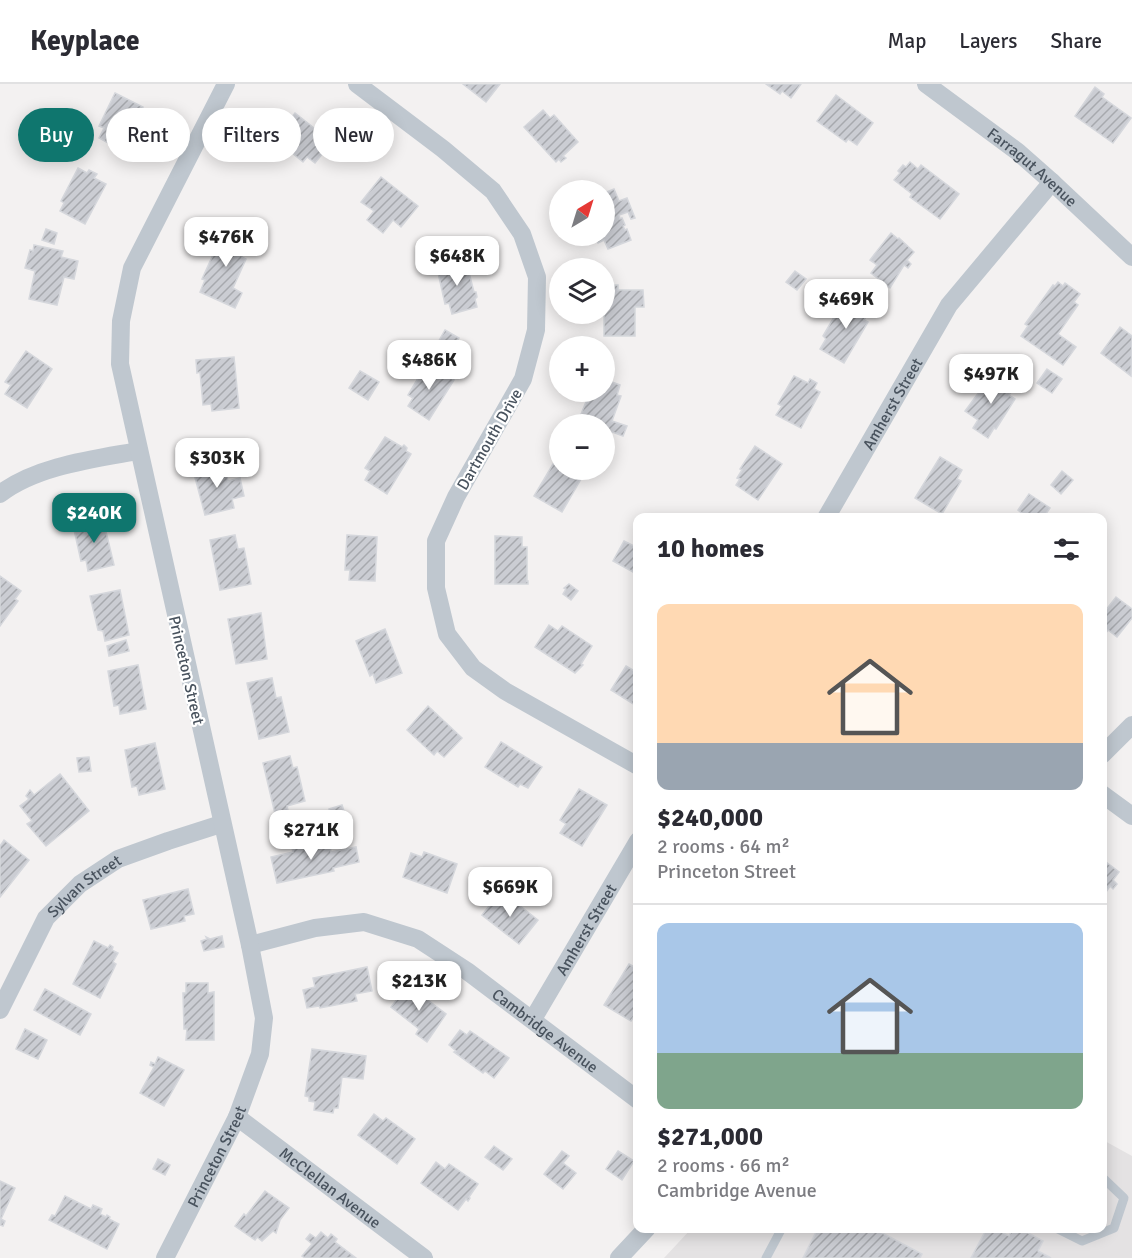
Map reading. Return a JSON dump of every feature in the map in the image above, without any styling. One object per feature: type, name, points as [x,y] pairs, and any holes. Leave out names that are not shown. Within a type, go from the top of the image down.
[{"type":"street","name":"Princeton Street","points":[[165,1258],[237,1117],[260,1054],[264,1018],[250,945],[221,824],[120,364],[121,321],[132,268],[226,84]]},
{"type":"street","name":"Dartmouth Drive","points":[[357,84],[443,149],[493,191],[522,234],[537,277],[536,330],[523,379],[456,497],[436,542],[435,588],[447,634],[472,668],[505,691],[633,763]]},
{"type":"street","name":"Farragut Avenue","points":[[926,84],[1018,152],[1132,257]]},
{"type":"street","name":"Amherst Street","points":[[829,513],[949,306],[1052,182]]},
{"type":"street","points":[[0,495],[14,483],[74,462],[138,451]]},
{"type":"street","points":[[1107,750],[1132,725]]},
{"type":"street","points":[[1107,798],[1132,816]]},
{"type":"street","name":"Sylvan Street","points":[[0,1010],[46,918],[80,884],[118,859],[221,824]]},
{"type":"street","name":"Amherst Street","points":[[533,1019],[633,849]]},
{"type":"street","name":"Cambridge Avenue","points":[[250,945],[315,928],[364,922],[417,939],[467,971],[533,1019],[633,1096]]},
{"type":"street","name":"McClellan Avenue","points":[[237,1117],[424,1258]]},
{"type":"street","points":[[619,1258],[642,1233]]},
{"type":"lane","points":[[1107,1183],[1124,1198],[1114,1228],[1107,1231]]},
{"type":"lane","points":[[766,1258],[779,1233]]},
{"type":"lane","points":[[1066,1233],[1082,1241],[1102,1233]]},
{"type":"shaded area","points":[[1107,1142],[1132,1156],[1132,1258],[664,1258],[687,1233],[1107,1233]]},
{"type":"building","points":[[463,84],[500,84],[486,102]]},
{"type":"building","points":[[766,84],[801,84],[791,98],[782,91],[780,94]]},
{"type":"building","points":[[1095,87],[1104,94],[1102,97],[1131,118],[1113,143],[1075,116]]},
{"type":"building","points":[[115,93],[143,107],[142,108],[108,108]]},
{"type":"building","points":[[836,95],[873,123],[857,145],[848,139],[846,142],[817,121]]},
{"type":"building","points":[[543,110],[550,118],[554,115],[578,142],[563,156],[566,158],[561,162],[559,159],[556,162],[524,127]]},
{"type":"building","points":[[106,112],[106,142],[99,138],[104,128],[99,126]]},
{"type":"building","points":[[301,118],[313,127],[313,162],[307,157],[303,162],[301,160]]},
{"type":"building","points":[[910,162],[918,169],[921,165],[959,194],[940,219],[910,197],[912,194],[894,180],[903,165],[906,167]]},
{"type":"building","points":[[78,168],[87,173],[89,170],[97,174],[94,178],[106,184],[85,224],[60,211],[64,203],[61,201]]},
{"type":"building","points":[[381,177],[418,206],[401,227],[393,220],[383,233],[367,220],[374,211],[361,202]]},
{"type":"building","points":[[615,191],[619,201],[627,198],[635,218],[631,219],[628,212],[619,215],[631,240],[608,249],[607,246],[615,246]]},
{"type":"building","points":[[231,227],[249,235],[242,257],[246,259],[233,288],[242,293],[235,308],[200,292],[205,280],[202,279],[222,235],[226,237]]},
{"type":"building","points":[[46,229],[57,233],[54,244],[42,240]]},
{"type":"building","points":[[891,233],[914,252],[907,260],[911,264],[908,268],[904,265],[890,288],[871,273],[877,265],[870,260]]},
{"type":"building","points":[[34,245],[63,251],[61,257],[78,261],[74,279],[64,277],[57,305],[29,299],[35,271],[25,268],[30,250],[33,251]]},
{"type":"building","points":[[466,261],[474,292],[476,292],[477,307],[452,314],[449,303],[445,304],[437,268]]},
{"type":"building","points":[[795,271],[806,279],[797,290],[786,282]]},
{"type":"building","points":[[1058,282],[1063,286],[1065,283],[1080,294],[1074,302],[1078,305],[1058,334],[1076,347],[1063,365],[1021,336],[1028,326],[1025,324],[1053,285],[1055,286]]},
{"type":"building","points":[[615,285],[618,285],[618,290],[643,290],[644,307],[635,307],[635,336],[604,336],[604,324],[615,324]]},
{"type":"building","points":[[852,296],[871,308],[864,320],[868,322],[844,363],[820,349],[826,339],[823,336],[841,305],[845,308]]},
{"type":"building","points":[[1120,327],[1132,336],[1131,376],[1101,353]]},
{"type":"building","points":[[445,330],[459,338],[450,354],[436,346]]},
{"type":"building","points":[[26,351],[52,369],[27,408],[5,394],[11,385],[5,382]]},
{"type":"building","points":[[234,357],[239,408],[212,411],[211,404],[203,405],[200,372],[197,373],[196,360]]},
{"type":"building","points":[[427,363],[454,380],[429,420],[408,406],[413,398],[408,395]]},
{"type":"building","points":[[1047,369],[1062,379],[1052,393],[1037,383]]},
{"type":"building","points":[[360,371],[379,382],[368,400],[349,388]]},
{"type":"building","points":[[993,373],[1015,387],[1009,395],[1015,399],[988,438],[973,428],[978,420],[965,411]]},
{"type":"building","points":[[794,376],[808,383],[810,379],[817,383],[814,389],[820,392],[801,428],[776,415],[782,406],[778,404]]},
{"type":"building","points":[[615,383],[620,385],[617,395],[621,396],[615,414],[581,414],[586,402],[615,402]]},
{"type":"building","points":[[615,422],[627,426],[623,436],[615,433]]},
{"type":"building","points":[[385,437],[402,447],[404,445],[407,448],[406,451],[411,454],[387,494],[365,480],[370,471],[365,468]]},
{"type":"building","points":[[755,446],[782,464],[758,500],[736,485],[740,479],[737,478],[742,470],[740,469]]},
{"type":"building","points":[[940,457],[962,470],[957,479],[961,481],[943,513],[915,498]]},
{"type":"building","points":[[219,464],[222,473],[226,472],[228,481],[240,478],[244,496],[232,499],[234,508],[205,515],[193,470]]},
{"type":"building","points":[[549,471],[549,480],[580,480],[562,512],[534,496]]},
{"type":"building","points":[[1062,471],[1073,480],[1061,494],[1051,485]]},
{"type":"building","points":[[1029,494],[1050,508],[1046,513],[1022,513],[1018,510]]},
{"type":"building","points":[[98,516],[99,519],[103,519],[114,565],[88,571],[86,560],[81,561],[73,525],[92,521],[92,518]]},
{"type":"building","points":[[235,535],[238,549],[244,548],[251,584],[220,590],[210,540]]},
{"type":"building","points":[[347,535],[377,537],[375,581],[349,580],[350,570],[345,570]]},
{"type":"building","points":[[495,536],[522,537],[522,547],[527,547],[528,584],[495,584]]},
{"type":"building","points":[[624,541],[633,546],[633,572],[613,561]]},
{"type":"building","points":[[0,576],[21,591],[15,599],[18,601],[0,626]]},
{"type":"building","points":[[569,584],[578,591],[571,600],[563,594],[566,589],[564,588]]},
{"type":"building","points":[[120,590],[129,635],[105,641],[103,631],[98,630],[90,596]]},
{"type":"building","points":[[1116,597],[1132,609],[1132,618],[1117,637],[1107,631],[1107,609]]},
{"type":"building","points":[[261,613],[267,659],[236,664],[228,619]]},
{"type":"building","points":[[549,625],[558,631],[562,626],[592,646],[581,664],[583,665],[575,673],[535,647]]},
{"type":"building","points":[[385,629],[402,673],[376,683],[373,674],[370,676],[356,641]]},
{"type":"building","points":[[126,640],[129,651],[109,656],[107,646]]},
{"type":"building","points":[[138,665],[146,709],[120,714],[119,705],[114,706],[108,671]]},
{"type":"building","points":[[626,666],[633,670],[633,704],[611,690]]},
{"type":"building","points":[[272,678],[276,698],[281,697],[289,732],[259,739],[247,683]]},
{"type":"building","points":[[428,706],[462,738],[444,757],[437,751],[434,755],[407,730]]},
{"type":"building","points":[[501,742],[542,767],[528,788],[520,784],[518,787],[485,767]]},
{"type":"building","points":[[155,743],[165,789],[139,795],[137,786],[132,787],[125,750]]},
{"type":"building","points":[[290,756],[293,768],[297,767],[305,801],[287,806],[289,815],[276,818],[263,763]]},
{"type":"building","points":[[89,757],[91,771],[79,772],[77,758]]},
{"type":"building","points":[[60,774],[89,811],[46,846],[27,824],[32,821],[20,806],[29,799],[26,796],[30,790],[34,795]]},
{"type":"building","points":[[579,789],[607,805],[582,846],[560,833],[566,824],[560,820]]},
{"type":"building","points":[[342,805],[345,814],[332,819],[329,809]]},
{"type":"building","points":[[4,840],[29,860],[0,897],[0,846]]},
{"type":"building","points":[[329,840],[331,852],[356,847],[359,862],[333,868],[334,871],[277,883],[271,857],[293,852],[292,848]]},
{"type":"building","points":[[424,852],[457,864],[447,893],[403,877],[411,853],[422,857]]},
{"type":"building","points":[[1107,863],[1119,872],[1113,880],[1117,884],[1113,889],[1110,886],[1107,890]]},
{"type":"building","points":[[188,889],[194,914],[184,916],[185,921],[151,929],[143,900]]},
{"type":"building","points":[[499,893],[508,900],[510,898],[538,920],[519,944],[482,915]]},
{"type":"building","points":[[222,936],[224,947],[204,951],[201,941],[207,939],[206,937],[210,939]]},
{"type":"building","points":[[94,941],[108,948],[110,945],[113,947],[112,950],[118,953],[113,962],[116,964],[100,998],[73,984]]},
{"type":"building","points":[[629,964],[633,966],[633,1018],[631,1021],[604,1005]]},
{"type":"building","points":[[367,967],[372,991],[355,994],[357,1001],[320,1008],[319,1006],[307,1008],[303,990],[315,987],[313,978]]},
{"type":"building","points":[[186,983],[208,983],[208,993],[214,992],[214,1040],[186,1040],[183,993],[186,993]]},
{"type":"building","points":[[408,985],[446,1014],[427,1042],[416,1034],[419,1029],[391,1007]]},
{"type":"building","points":[[45,989],[91,1014],[80,1035],[34,1010]]},
{"type":"building","points":[[25,1029],[47,1040],[38,1059],[16,1049]]},
{"type":"building","points":[[460,1030],[467,1035],[470,1031],[509,1058],[494,1078],[485,1071],[483,1073],[454,1052],[456,1051],[449,1045]]},
{"type":"building","points":[[312,1049],[366,1056],[363,1079],[342,1077],[338,1108],[334,1108],[333,1113],[314,1110],[315,1102],[309,1101],[309,1097],[305,1096]]},
{"type":"building","points":[[158,1057],[184,1070],[164,1106],[140,1093],[154,1067],[150,1065],[151,1062],[155,1064]]},
{"type":"building","points":[[374,1114],[383,1121],[386,1118],[415,1139],[397,1164],[358,1135]]},
{"type":"building","points":[[494,1146],[512,1159],[503,1170],[485,1157]]},
{"type":"building","points":[[562,1151],[569,1156],[563,1163],[576,1173],[563,1189],[544,1174]]},
{"type":"building","points":[[618,1151],[633,1160],[622,1180],[606,1169]]},
{"type":"building","points":[[158,1159],[170,1165],[165,1175],[153,1169]]},
{"type":"building","points":[[436,1162],[445,1169],[449,1164],[478,1184],[468,1201],[466,1199],[458,1210],[421,1183]]},
{"type":"building","points":[[0,1181],[15,1188],[1,1219],[5,1221],[3,1226],[0,1225]]},
{"type":"building","points":[[265,1191],[289,1208],[280,1220],[276,1233],[273,1231],[262,1241],[257,1237],[255,1240],[235,1226],[244,1214],[246,1216]]},
{"type":"building","points":[[65,1196],[91,1209],[93,1205],[102,1209],[100,1214],[106,1217],[107,1215],[109,1219],[119,1224],[107,1249],[49,1220],[52,1215],[55,1216]]},
{"type":"building","points":[[321,1232],[328,1238],[331,1234],[337,1239],[335,1242],[356,1258],[305,1258],[302,1256],[312,1244],[306,1239],[310,1234],[316,1238]]},
{"type":"building","points":[[816,1233],[882,1233],[922,1254],[920,1258],[803,1258]]},
{"type":"building","points":[[984,1233],[1003,1233],[1009,1236],[1010,1233],[1028,1233],[1043,1241],[1038,1251],[1051,1258],[971,1258]]}]
